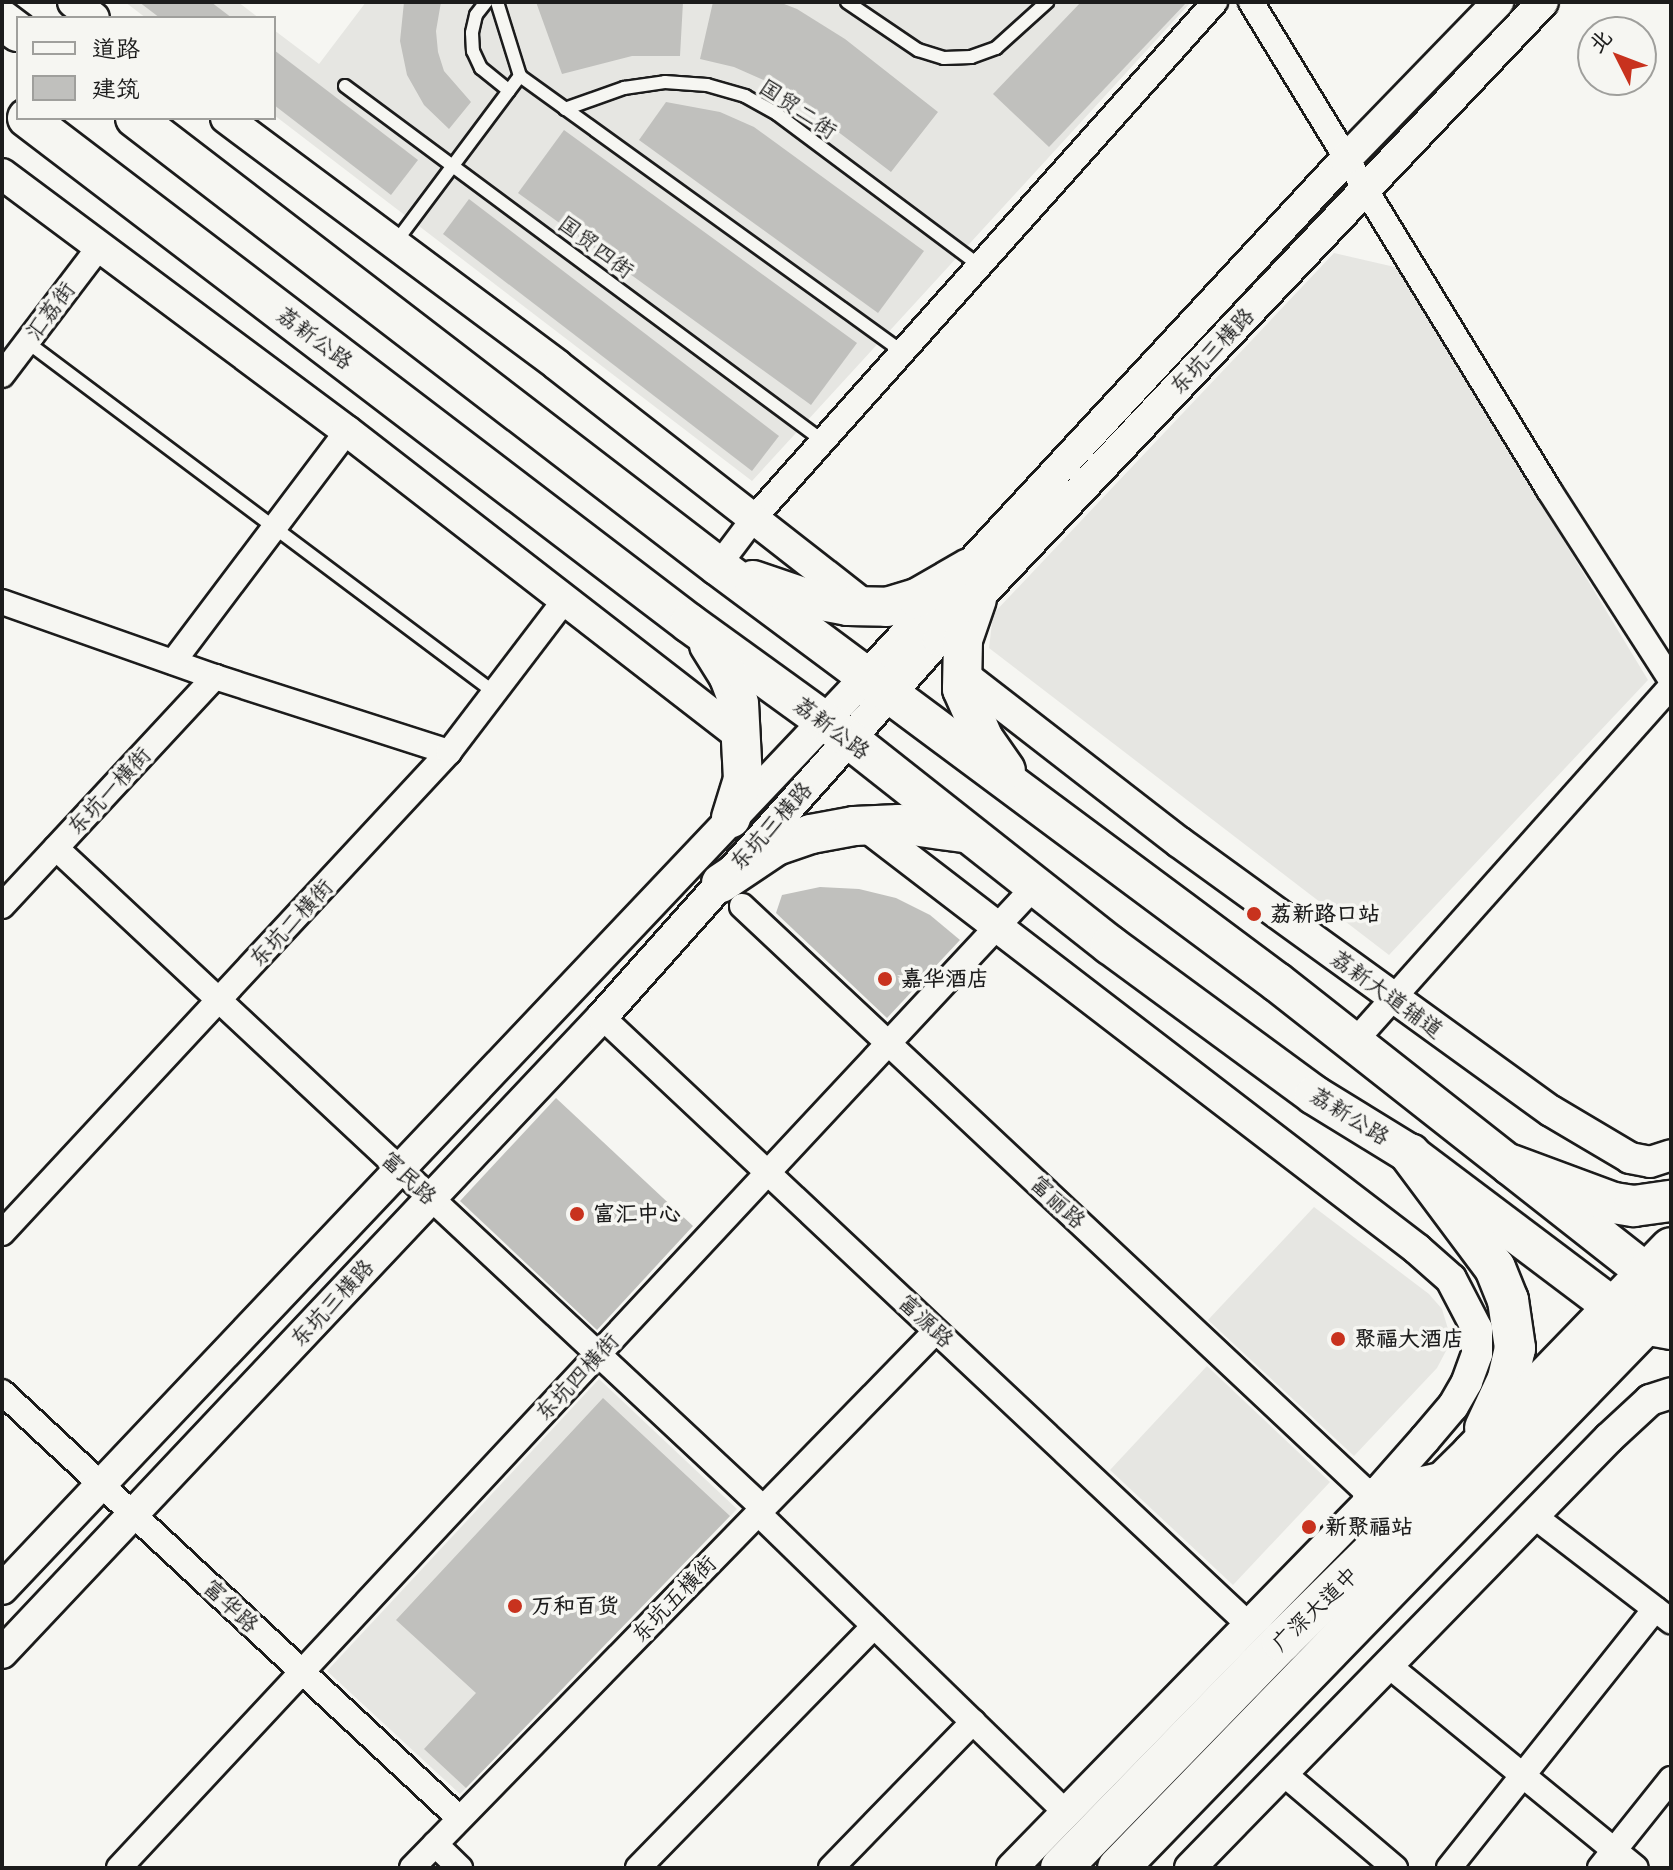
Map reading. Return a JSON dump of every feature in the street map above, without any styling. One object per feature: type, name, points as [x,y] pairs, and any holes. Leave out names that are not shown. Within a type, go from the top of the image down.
[{"type":"highway","points":[[1373,1498],[1459,1468],[1508,1379],[1515,1348],[1515,1327],[1495,1268],[1410,1154]]},
{"type":"highway","points":[[1511,1165],[1614,1203],[1634,1206],[1671,1201]]},
{"type":"highway","name":"广深大道中","points":[[1118,1868],[1643,1324],[1665,1278]]},
{"type":"highway","name":"广深大道中","points":[[1061,1868],[1282,1641],[1459,1468],[1643,1324]]},
{"type":"main road","name":"荔新公路","points":[[30,120],[698,630],[836,729],[1034,887],[1314,1095],[1410,1154],[1643,1324]]},
{"type":"main road","points":[[138,120],[718,566],[1355,1041],[1511,1165],[1665,1278]]},
{"type":"main road","points":[[718,566],[806,598],[865,606],[887,607],[973,583],[961,673],[970,712],[1021,792]]},
{"type":"main road","points":[[698,630],[728,675],[739,703],[743,779],[731,818]]},
{"type":"main road","points":[[732,894],[776,846],[811,834],[899,824],[968,834]]},
{"type":"street","points":[[73,2],[91,16]]},
{"type":"street","points":[[718,566],[754,518],[1215,2]]},
{"type":"street","points":[[1251,2],[1549,490],[1671,680]]},
{"type":"street","name":"东坑三横路","points":[[2,1589],[731,818],[836,729],[877,686],[973,583],[1346,159],[1498,2]]},
{"type":"street","name":"东坑三横路","points":[[973,583],[1366,189],[1543,2]]},
{"type":"street","points":[[229,120],[754,518],[865,606]]},
{"type":"street","points":[[2,174],[347,431],[742,737]]},
{"type":"street","name":"汇荔街","points":[[2,375],[99,247]]},
{"type":"street","points":[[173,662],[347,431]]},
{"type":"street","name":"东坑二横街","points":[[2,1233],[449,752],[565,600]]},
{"type":"street","points":[[2,602],[215,677],[449,752]]},
{"type":"street","name":"荔新大道辅道","points":[[961,673],[1179,842],[1390,998],[1551,1111],[1630,1158],[1650,1162],[1671,1155]]},
{"type":"street","name":"东坑一横街","points":[[2,906],[215,677]]},
{"type":"street","points":[[1355,1041],[1390,998],[1671,686]]},
{"type":"street","name":"东坑三横路","points":[[2,1653],[602,1017],[732,894],[836,729]]},
{"type":"street","points":[[866,826],[1417,1249],[1451,1279],[1477,1329],[1477,1354],[1453,1406],[1373,1498],[1012,1868]]},
{"type":"street","name":"富民路","points":[[56,848],[598,1354],[1066,1813]]},
{"type":"street","name":"东坑四横街","points":[[119,1868],[1034,887]]},
{"type":"street","name":"富丽路","points":[[732,894],[1373,1498]]},
{"type":"street","name":"富源路","points":[[602,1017],[1249,1625]]},
{"type":"street","name":"东坑五横街","points":[[412,1868],[936,1331]]},
{"type":"street","name":"富华路","points":[[2,1392],[460,1819]]},
{"type":"street","points":[[1190,1868],[1635,1413],[1650,1400],[1671,1393]]},
{"type":"street","points":[[1449,1868],[1524,1774],[1663,1615],[1534,1516]]},
{"type":"street","points":[[638,1868],[874,1626]]},
{"type":"street","points":[[1388,1665],[1524,1774],[1607,1859],[1636,1868]]},
{"type":"street","points":[[831,1868],[973,1722]]},
{"type":"street","points":[[1283,1773],[1395,1868]]},
{"type":"street","points":[[1607,1859],[1671,1779]]},
{"type":"street","points":[[435,1844],[460,1868]]},
{"type":"lane","points":[[486,2],[476,15],[472,33],[473,51],[481,68],[509,91]]},
{"type":"lane","points":[[497,2],[520,76],[902,352]]},
{"type":"lane","points":[[847,2],[918,50],[944,58],[971,57],[996,48],[1047,2]]},
{"type":"lane","points":[[395,244],[520,76]]},
{"type":"lane","name":"国贸二街","points":[[565,109],[614,90],[665,82],[707,85],[745,96],[777,114],[979,265]]},
{"type":"lane","name":"国贸四街","points":[[345,86],[823,441]]},
{"type":"lane","points":[[27,342],[495,693]]},
{"type":"shaded area","points":[[125,2],[238,2],[256,16],[143,16]]},
{"type":"shaded area","points":[[366,2],[1191,2],[752,481],[276,117],[276,32],[319,64]]},
{"type":"shaded area","points":[[1334,253],[1399,268],[1648,680],[1389,955],[989,648],[993,614]]},
{"type":"shaded area","name":"聚福大酒店","points":[[1314,1207],[1429,1294],[1442,1309],[1448,1329],[1447,1349],[1437,1368],[1354,1456],[1208,1320]]},
{"type":"shaded area","points":[[1207,1366],[1330,1482],[1233,1585],[1110,1470]]},
{"type":"shaded area","name":"万和百货","points":[[599,1379],[737,1509],[460,1794],[327,1671]]},
{"type":"building","points":[[139,2],[211,2],[229,16],[157,16]]},
{"type":"building","points":[[404,2],[441,2],[436,31],[438,52],[444,71],[471,102],[449,129],[424,105],[407,75],[400,41]]},
{"type":"building","points":[[536,2],[683,2],[680,56],[632,56],[562,74]]},
{"type":"building","points":[[713,2],[779,2],[797,9],[845,39],[938,112],[891,172],[779,87],[734,67],[700,59]]},
{"type":"building","points":[[1081,2],[1187,2],[1049,147],[993,94]]},
{"type":"building","points":[[276,52],[418,160],[391,195],[276,107]]},
{"type":"building","points":[[666,102],[720,112],[754,127],[924,251],[878,313],[639,140]]},
{"type":"building","points":[[564,130],[857,343],[811,405],[518,193]]},
{"type":"building","points":[[469,199],[779,436],[752,471],[443,234]]},
{"type":"building","name":"嘉华酒店","points":[[820,887],[859,889],[896,898],[930,915],[960,940],[887,1018],[776,913],[782,895]]},
{"type":"building","name":"富汇中心","points":[[556,1098],[693,1226],[597,1330],[460,1201]]},
{"type":"building","name":"万和百货","points":[[603,1398],[730,1516],[466,1788],[424,1749],[476,1693],[396,1620]]},
{"type":"place","name":"荔新路口站","points":[[1254,914]]},
{"type":"place","name":"嘉华酒店","points":[[885,979]]},
{"type":"place","name":"富汇中心","points":[[577,1214]]},
{"type":"place","name":"聚福大酒店","points":[[1338,1339]]},
{"type":"place","name":"新聚福站","points":[[1309,1527]]},
{"type":"place","name":"万和百货","points":[[515,1606]]}]
